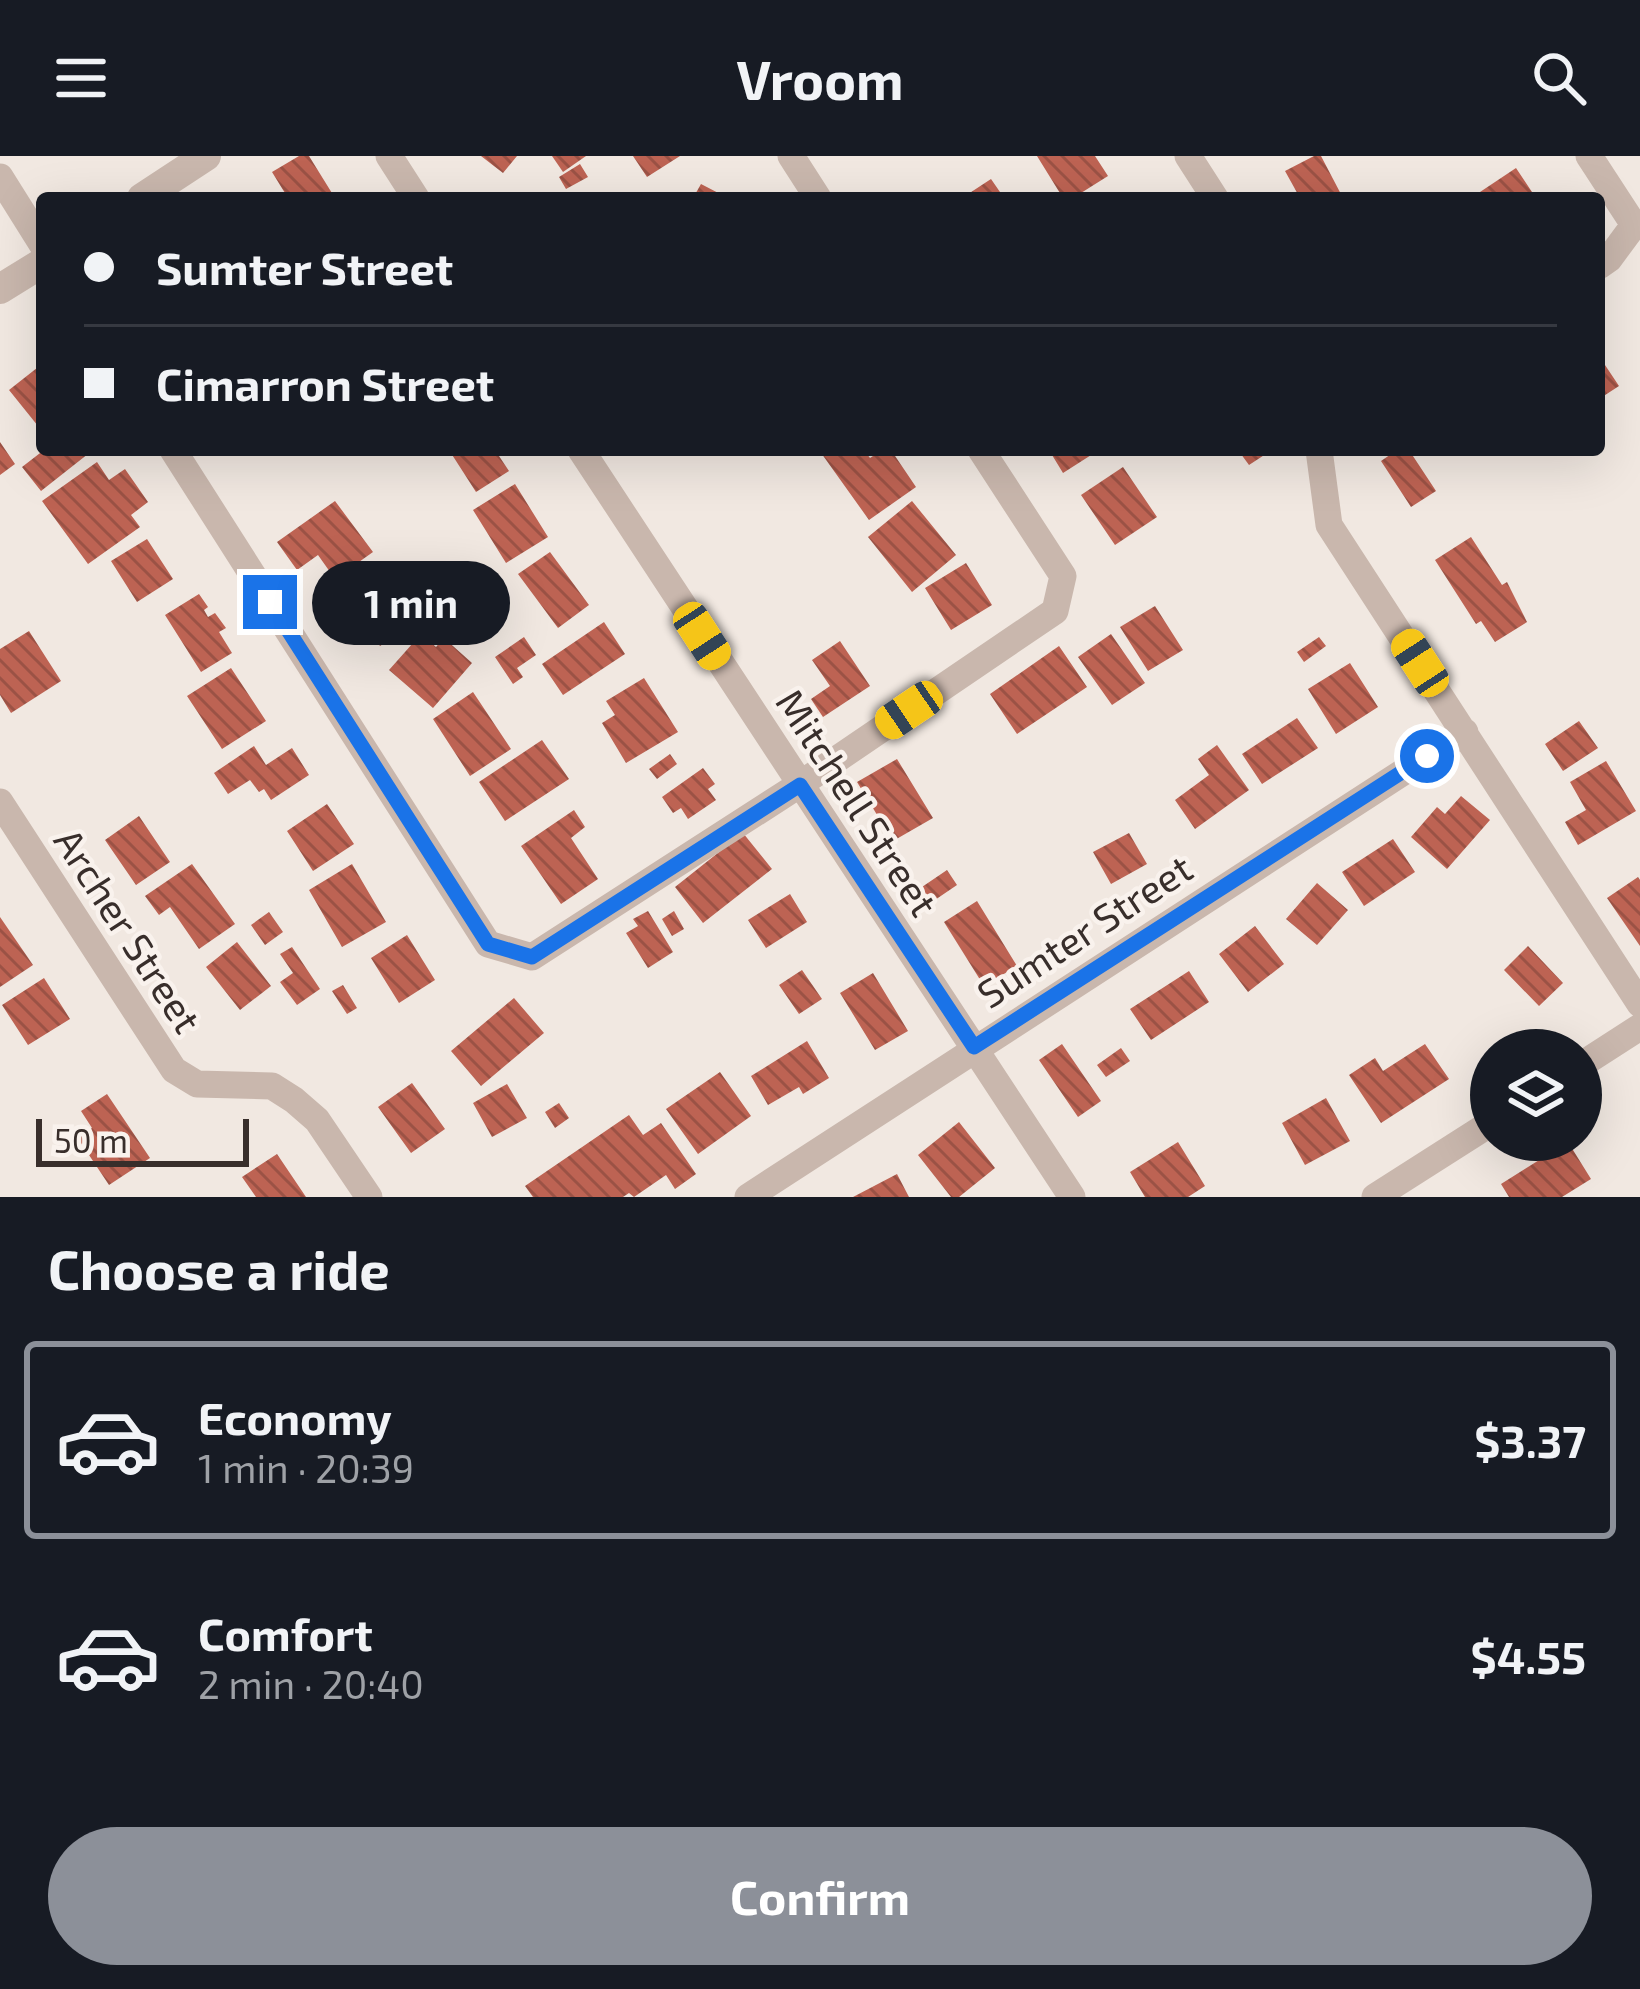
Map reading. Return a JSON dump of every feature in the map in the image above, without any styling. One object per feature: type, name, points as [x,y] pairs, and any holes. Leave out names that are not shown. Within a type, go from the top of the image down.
[{"type":"street","points":[[151,192],[206,156]]},
{"type":"street","points":[[388,156],[412,192]]},
{"type":"street","points":[[791,156],[814,192]]},
{"type":"street","points":[[1188,156],[1211,192]]},
{"type":"street","points":[[1589,156],[1634,225],[1605,262]]},
{"type":"street","points":[[0,177],[36,234]]},
{"type":"street","points":[[0,289],[36,267]]},
{"type":"street","points":[[177,456],[488,944],[532,957],[800,785],[1055,611],[1063,576],[985,456]]},
{"type":"street","name":"Mitchell Street","points":[[585,456],[1072,1197]]},
{"type":"street","points":[[1319,456],[1329,525],[1640,1004]]},
{"type":"street","name":"Sumter Street","points":[[748,1197],[1465,732]]},
{"type":"street","name":"Archer Street","points":[[0,802],[174,1070],[197,1084],[272,1086],[294,1100],[317,1120],[369,1197]]},
{"type":"street","points":[[1602,1051],[1640,1027]]},
{"type":"street","points":[[1375,1197],[1470,1136]]},
{"type":"building","points":[[299,156],[309,156],[331,192],[284,192],[272,172]]},
{"type":"building","points":[[481,156],[517,156],[503,173]]},
{"type":"building","points":[[552,156],[586,156],[563,172]]},
{"type":"building","points":[[633,156],[680,156],[647,177]]},
{"type":"building","points":[[1037,156],[1095,156],[1108,176],[1083,192],[1059,192]]},
{"type":"building","points":[[1321,156],[1340,192],[1297,192],[1285,171]]},
{"type":"building","points":[[580,164],[588,177],[566,189],[559,177]]},
{"type":"building","points":[[1516,168],[1532,192],[1480,192]]},
{"type":"building","points":[[991,179],[1000,192],[971,192]]},
{"type":"building","points":[[1605,365],[1619,386],[1605,395]]},
{"type":"building","points":[[36,369],[36,424],[9,390]]},
{"type":"building","points":[[0,442],[15,464],[0,475]]},
{"type":"building","points":[[36,456],[85,456],[41,491],[22,467]]},
{"type":"building","points":[[453,456],[499,456],[509,471],[476,492]]},
{"type":"building","points":[[823,456],[895,456],[916,487],[869,520]]},
{"type":"building","points":[[1053,456],[1090,456],[1063,473]]},
{"type":"building","points":[[1242,456],[1263,456],[1249,465]]},
{"type":"building","points":[[1388,456],[1413,456],[1436,491],[1411,507],[1381,461]]},
{"type":"building","points":[[97,462],[109,480],[125,469],[148,502],[131,515],[140,527],[88,564],[42,501]]},
{"type":"building","points":[[1123,467],[1157,517],[1115,545],[1081,495]]},
{"type":"building","points":[[515,484],[548,537],[506,563],[473,510]]},
{"type":"building","points":[[335,501],[373,552],[335,579],[318,555],[297,570],[277,542]]},
{"type":"building","points":[[912,501],[956,555],[912,592],[868,537]]},
{"type":"building","points":[[1471,537],[1502,585],[1507,582],[1527,622],[1495,642],[1481,621],[1476,624],[1435,560]]},
{"type":"building","points":[[147,539],[173,579],[137,602],[111,561]]},
{"type":"building","points":[[550,552],[589,605],[558,628],[518,574]]},
{"type":"building","points":[[966,563],[992,605],[951,630],[925,588]]},
{"type":"building","points":[[383,576],[416,622],[380,646],[348,600]]},
{"type":"building","points":[[199,594],[208,607],[204,610],[208,617],[215,613],[226,628],[219,632],[232,653],[201,672],[165,615]]},
{"type":"building","points":[[1155,606],[1183,650],[1148,671],[1120,627]]},
{"type":"building","points":[[604,622],[625,654],[563,695],[542,664]]},
{"type":"building","points":[[29,631],[61,681],[11,713],[0,695],[0,649]]},
{"type":"building","points":[[421,634],[436,647],[444,638],[472,663],[433,708],[389,670]]},
{"type":"building","points":[[1111,634],[1145,683],[1112,705],[1078,657]]},
{"type":"building","points":[[524,637],[536,655],[517,668],[523,677],[513,684],[495,657]]},
{"type":"building","points":[[1319,637],[1326,646],[1304,662],[1297,652]]},
{"type":"building","points":[[840,641],[870,686],[823,717],[811,699],[830,686],[812,660]]},
{"type":"building","points":[[1059,646],[1087,687],[1017,734],[990,694]]},
{"type":"building","points":[[1350,663],[1378,707],[1336,734],[1308,689]]},
{"type":"building","points":[[231,668],[266,721],[222,749],[187,696]]},
{"type":"building","points":[[644,678],[678,732],[626,763],[602,723],[615,715],[606,701]]},
{"type":"building","points":[[473,692],[511,749],[470,776],[433,719]]},
{"type":"building","points":[[1297,718],[1318,748],[1262,784],[1242,754]]},
{"type":"building","points":[[1579,721],[1598,748],[1563,771],[1545,744]]},
{"type":"building","points":[[542,740],[569,779],[505,821],[479,782]]},
{"type":"building","points":[[1217,745],[1249,790],[1195,829],[1175,800],[1209,775],[1198,759]]},
{"type":"building","points":[[254,746],[266,765],[292,748],[309,775],[271,800],[250,780],[228,794],[214,773]]},
{"type":"building","points":[[670,754],[677,764],[657,779],[649,769]]},
{"type":"building","points":[[897,759],[933,818],[893,841],[857,782]]},
{"type":"building","points":[[1606,761],[1636,811],[1578,845],[1565,822],[1586,810],[1570,782]]},
{"type":"building","points":[[703,768],[715,784],[708,789],[716,800],[688,819],[681,808],[673,813],[662,797]]},
{"type":"building","points":[[1461,796],[1490,820],[1447,869],[1411,837],[1437,807],[1445,814]]},
{"type":"building","points":[[327,804],[354,844],[313,871],[287,831]]},
{"type":"building","points":[[574,810],[585,827],[571,838],[598,879],[561,904],[521,846]]},
{"type":"building","points":[[139,816],[170,862],[136,885],[105,840]]},
{"type":"building","points":[[743,833],[772,869],[703,923],[675,887]]},
{"type":"building","points":[[1129,833],[1147,864],[1111,884],[1093,852]]},
{"type":"building","points":[[1393,839],[1415,872],[1364,906],[1342,872]]},
{"type":"building","points":[[192,864],[235,924],[199,949],[170,907],[159,915],[145,896]]},
{"type":"building","points":[[352,864],[386,922],[342,947],[309,890]]},
{"type":"building","points":[[947,870],[957,885],[929,904],[919,889]]},
{"type":"building","points":[[1640,880],[1640,946],[1607,898]]},
{"type":"building","points":[[1317,883],[1348,910],[1317,945],[1286,919]]},
{"type":"building","points":[[790,894],[807,922],[766,948],[748,920]]},
{"type":"building","points":[[977,901],[1017,966],[984,986],[944,922]]},
{"type":"building","points":[[648,911],[673,952],[648,968],[626,933],[638,926],[633,919]]},
{"type":"building","points":[[674,911],[684,929],[672,936],[662,919]]},
{"type":"building","points":[[269,912],[283,932],[265,945],[251,925]]},
{"type":"building","points":[[0,917],[33,965],[0,987]]},
{"type":"building","points":[[1255,926],[1284,964],[1248,992],[1219,954]]},
{"type":"building","points":[[407,935],[435,980],[399,1003],[371,958]]},
{"type":"building","points":[[237,942],[271,986],[240,1010],[206,967]]},
{"type":"building","points":[[1528,946],[1563,983],[1539,1006],[1504,970]]},
{"type":"building","points":[[292,947],[320,989],[297,1005],[280,982],[293,973],[280,954]]},
{"type":"building","points":[[802,970],[822,999],[799,1014],[779,985]]},
{"type":"building","points":[[1189,971],[1209,1002],[1151,1040],[1130,1009]]},
{"type":"building","points":[[873,973],[908,1031],[875,1050],[840,993]]},
{"type":"building","points":[[44,978],[70,1019],[28,1045],[2,1005]]},
{"type":"building","points":[[343,985],[357,1008],[347,1014],[332,991]]},
{"type":"building","points":[[514,998],[544,1033],[481,1086],[451,1051]]},
{"type":"building","points":[[807,1041],[829,1078],[803,1094],[799,1087],[768,1105],[751,1076]]},
{"type":"building","points":[[1062,1044],[1101,1101],[1078,1117],[1039,1060]]},
{"type":"building","points":[[1425,1044],[1449,1079],[1381,1123],[1349,1075],[1375,1058],[1383,1071]]},
{"type":"building","points":[[1121,1048],[1130,1061],[1106,1077],[1097,1065]]},
{"type":"building","points":[[720,1072],[751,1116],[698,1154],[666,1109]]},
{"type":"building","points":[[412,1083],[445,1129],[411,1153],[378,1107]]},
{"type":"building","points":[[507,1084],[527,1118],[492,1137],[473,1103]]},
{"type":"building","points":[[107,1094],[150,1158],[109,1185],[77,1137],[92,1128],[81,1111]]},
{"type":"building","points":[[1326,1098],[1350,1141],[1305,1165],[1282,1123]]},
{"type":"building","points":[[559,1103],[569,1118],[555,1128],[545,1112]]},
{"type":"building","points":[[629,1115],[643,1135],[661,1123],[696,1174],[675,1189],[666,1175],[634,1197],[629,1193],[623,1197],[533,1197],[525,1186]]},
{"type":"building","points":[[959,1122],[995,1168],[959,1197],[951,1197],[918,1155]]},
{"type":"building","points":[[1178,1142],[1205,1186],[1188,1197],[1145,1197],[1130,1172]]},
{"type":"building","points":[[277,1154],[306,1197],[256,1197],[242,1177]]},
{"type":"building","points":[[1538,1161],[1580,1161],[1591,1179],[1562,1197],[1509,1197],[1501,1184]]},
{"type":"building","points":[[897,1174],[909,1197],[853,1197]]},
{"type":"route","points":[[270,602],[488,944],[532,957],[800,785],[974,1047],[1427,756]]}]
